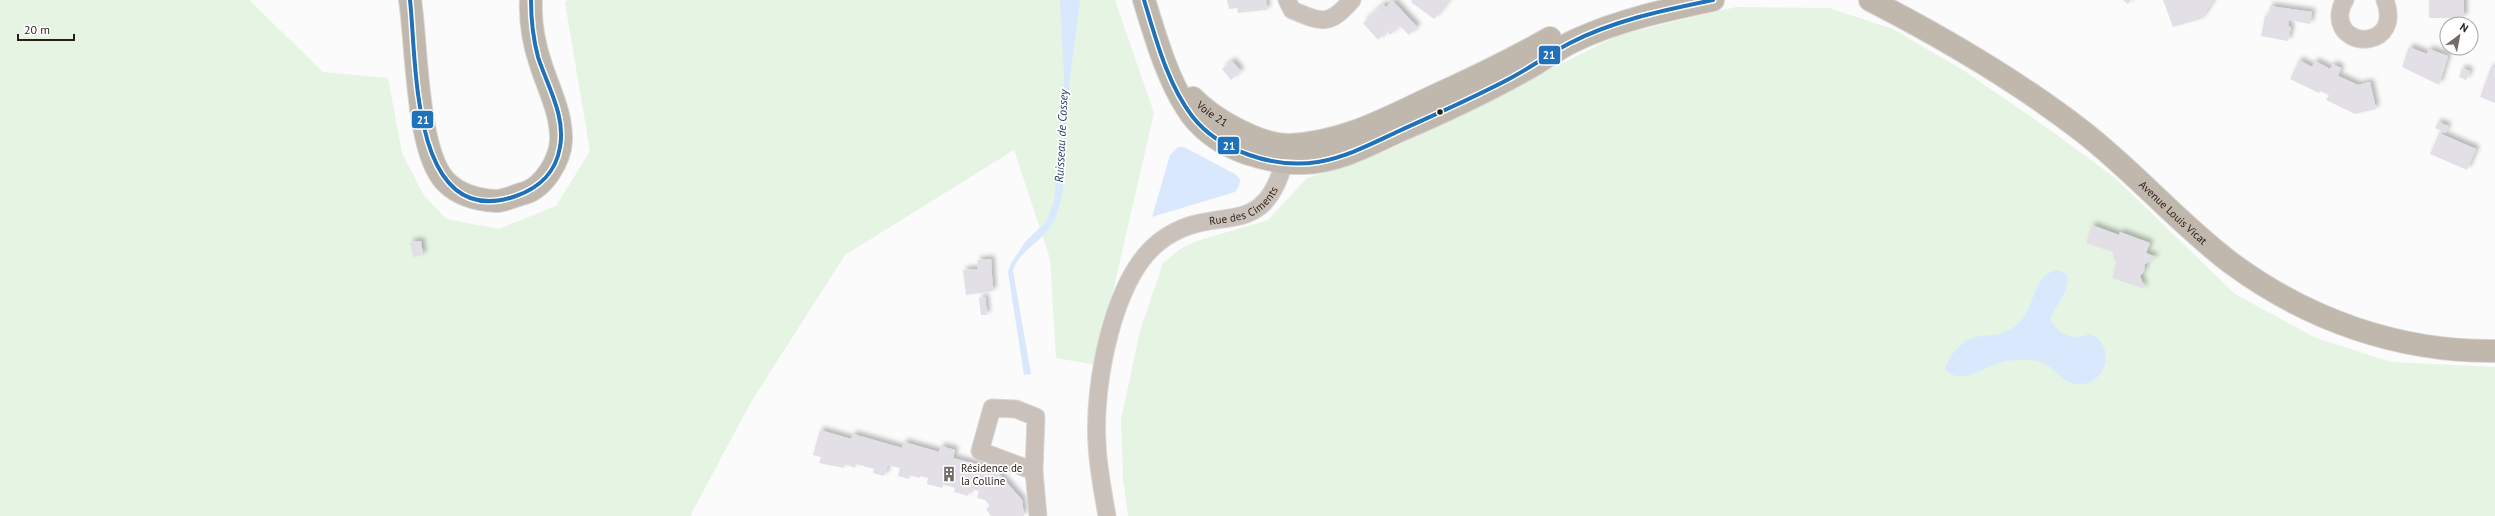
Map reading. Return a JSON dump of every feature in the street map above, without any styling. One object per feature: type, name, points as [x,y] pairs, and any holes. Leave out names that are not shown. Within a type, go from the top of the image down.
[{"type":"main road","points":[[410,0],[422,108],[429,150],[446,182],[471,198],[497,201],[529,191],[542,181],[558,155],[561,141],[558,112],[541,65],[532,31],[531,0]]},
{"type":"main road","name":"Voie 21","points":[[1144,0],[1172,77],[1215,117],[1286,153]]},
{"type":"main road","points":[[1286,153],[1344,137],[1371,126],[1503,64],[1568,28],[1616,8],[1651,0]]},
{"type":"main road","points":[[1286,153],[1304,163],[1332,159],[1353,152],[1489,89],[1574,41],[1603,28],[1649,14],[1713,0]]},
{"type":"main road","name":"Avenue Louis Vicat","points":[[1859,0],[1875,3],[1968,54],[2042,102],[2113,156],[2231,262],[2299,305],[2342,325],[2402,342],[2463,352],[2495,351]]},
{"type":"street","points":[[1287,0],[1292,10],[1322,20],[1336,17],[1352,0]]},
{"type":"street","points":[[2345,0],[2341,4],[2340,22],[2347,34],[2361,40],[2376,38],[2386,28],[2390,13],[2385,0]]},
{"type":"street","name":"Rue des Ciments","points":[[1107,516],[1097,443],[1099,398],[1113,323],[1122,293],[1132,272],[1159,242],[1174,233],[1209,220],[1242,217],[1256,210],[1274,190],[1286,153]]},
{"type":"street","points":[[1034,471],[1038,516]]},
{"type":"green space","points":[[0,0],[249,0],[323,72],[388,78],[402,153],[423,194],[446,219],[499,229],[556,206],[590,151],[565,3],[567,0],[1115,0],[1154,113],[1096,365],[1056,358],[1050,259],[1014,150],[845,255],[751,402],[690,516],[0,516]]},
{"type":"green space","points":[[1736,7],[1829,8],[1893,29],[1963,70],[2053,132],[2115,178],[2235,294],[2316,338],[2391,362],[2495,367],[2495,516],[1128,516],[1123,479],[1121,420],[1140,331],[1163,263],[1180,249],[1197,241],[1268,220],[1307,178],[1354,164],[1388,150],[1619,35]]},
{"type":"water","name":"Ruisseau de Cossey","points":[[1060,0],[1080,0],[1069,86],[1063,190],[1057,213],[1051,226],[1042,237],[1025,252],[1016,264],[1013,271],[1031,374],[1024,375],[1008,272],[1011,263],[1026,241],[1046,222],[1054,201],[1064,79]]},
{"type":"water","points":[[1178,147],[1184,147],[1235,174],[1240,179],[1239,186],[1235,192],[1152,217],[1170,155]]},
{"type":"water","points":[[2058,270],[2067,274],[2068,281],[2065,292],[2050,318],[2053,324],[2066,335],[2077,337],[2089,334],[2098,339],[2103,345],[2106,353],[2105,362],[2103,370],[2098,377],[2091,382],[2076,384],[2065,380],[2043,363],[2030,360],[2007,361],[1999,363],[1966,376],[1951,374],[1945,369],[1950,356],[1965,341],[1980,336],[1994,335],[2008,331],[2016,326],[2027,312],[2039,283],[2044,277]]},
{"type":"building","points":[[1227,0],[1266,0],[1267,10],[1238,13],[1237,8],[1229,9]]},
{"type":"building","points":[[1412,0],[1449,0],[1434,19],[1411,2]]},
{"type":"building","points":[[2123,0],[2131,0],[2128,4]]},
{"type":"building","points":[[2163,0],[2213,0],[2201,19],[2173,27]]},
{"type":"building","points":[[2429,0],[2464,0],[2464,16],[2439,16],[2439,18],[2429,18]]},
{"type":"building","points":[[1393,1],[1417,27],[1409,35],[1400,26],[1390,35],[1387,31],[1378,40],[1363,23],[1383,4],[1386,7]]},
{"type":"building","points":[[2270,6],[2312,12],[2310,24],[2289,20],[2288,26],[2291,27],[2288,41],[2261,36],[2265,16],[2268,16]]},
{"type":"building","points":[[2409,47],[2427,54],[2429,49],[2439,53],[2439,56],[2448,56],[2439,85],[2402,67]]},
{"type":"building","points":[[2299,60],[2312,67],[2315,61],[2330,69],[2333,64],[2341,68],[2338,76],[2358,85],[2370,82],[2376,109],[2355,114],[2326,100],[2329,95],[2320,91],[2319,93],[2290,79]]},
{"type":"building","points":[[1232,61],[1241,71],[1231,80],[1222,69]]},
{"type":"building","points":[[2491,67],[2495,68],[2495,103],[2480,97]]},
{"type":"building","points":[[2462,68],[2470,71],[2466,80],[2459,77]]},
{"type":"building","points":[[2438,122],[2448,126],[2445,133],[2435,128]]},
{"type":"building","points":[[2439,133],[2476,149],[2467,170],[2430,154]]},
{"type":"building","points":[[2092,225],[2119,235],[2120,232],[2150,243],[2146,253],[2156,257],[2145,264],[2144,271],[2140,276],[2145,289],[2112,278],[2117,263],[2113,258],[2113,252],[2086,243]]},
{"type":"building","points":[[421,241],[423,255],[413,257],[410,242]]},
{"type":"building","points":[[991,259],[993,291],[966,295],[963,270],[978,269],[977,260]]},
{"type":"building","points":[[985,297],[987,315],[981,315],[979,298]]},
{"type":"building","name":"Résidence de la Colline","points":[[820,430],[851,439],[853,434],[902,448],[904,442],[939,452],[941,446],[955,450],[953,458],[995,469],[1022,500],[1024,516],[991,516],[986,509],[990,506],[985,500],[977,498],[979,491],[970,489],[968,496],[954,492],[955,488],[943,484],[942,488],[927,484],[928,478],[920,476],[920,478],[910,475],[909,479],[898,476],[900,468],[888,465],[884,476],[873,473],[874,469],[856,464],[855,468],[845,464],[844,468],[819,463],[821,457],[813,455]]},
{"type":"transit line","name":"21","points":[[410,0],[419,99],[426,135],[438,166],[456,190],[481,201],[516,196],[524,193],[539,184],[545,178],[555,164],[558,156],[561,135],[558,112],[536,50],[531,14],[531,0]]},
{"type":"transit line","name":"21","points":[[1144,0],[1169,75],[1183,103],[1192,116],[1203,128],[1232,148],[1266,160],[1284,163],[1318,162],[1350,153],[1495,86],[1517,75],[1570,43],[1587,35],[1622,22],[1713,0]]},
{"type":"place","name":"Résidence de la Colline","points":[[949,474]]}]
